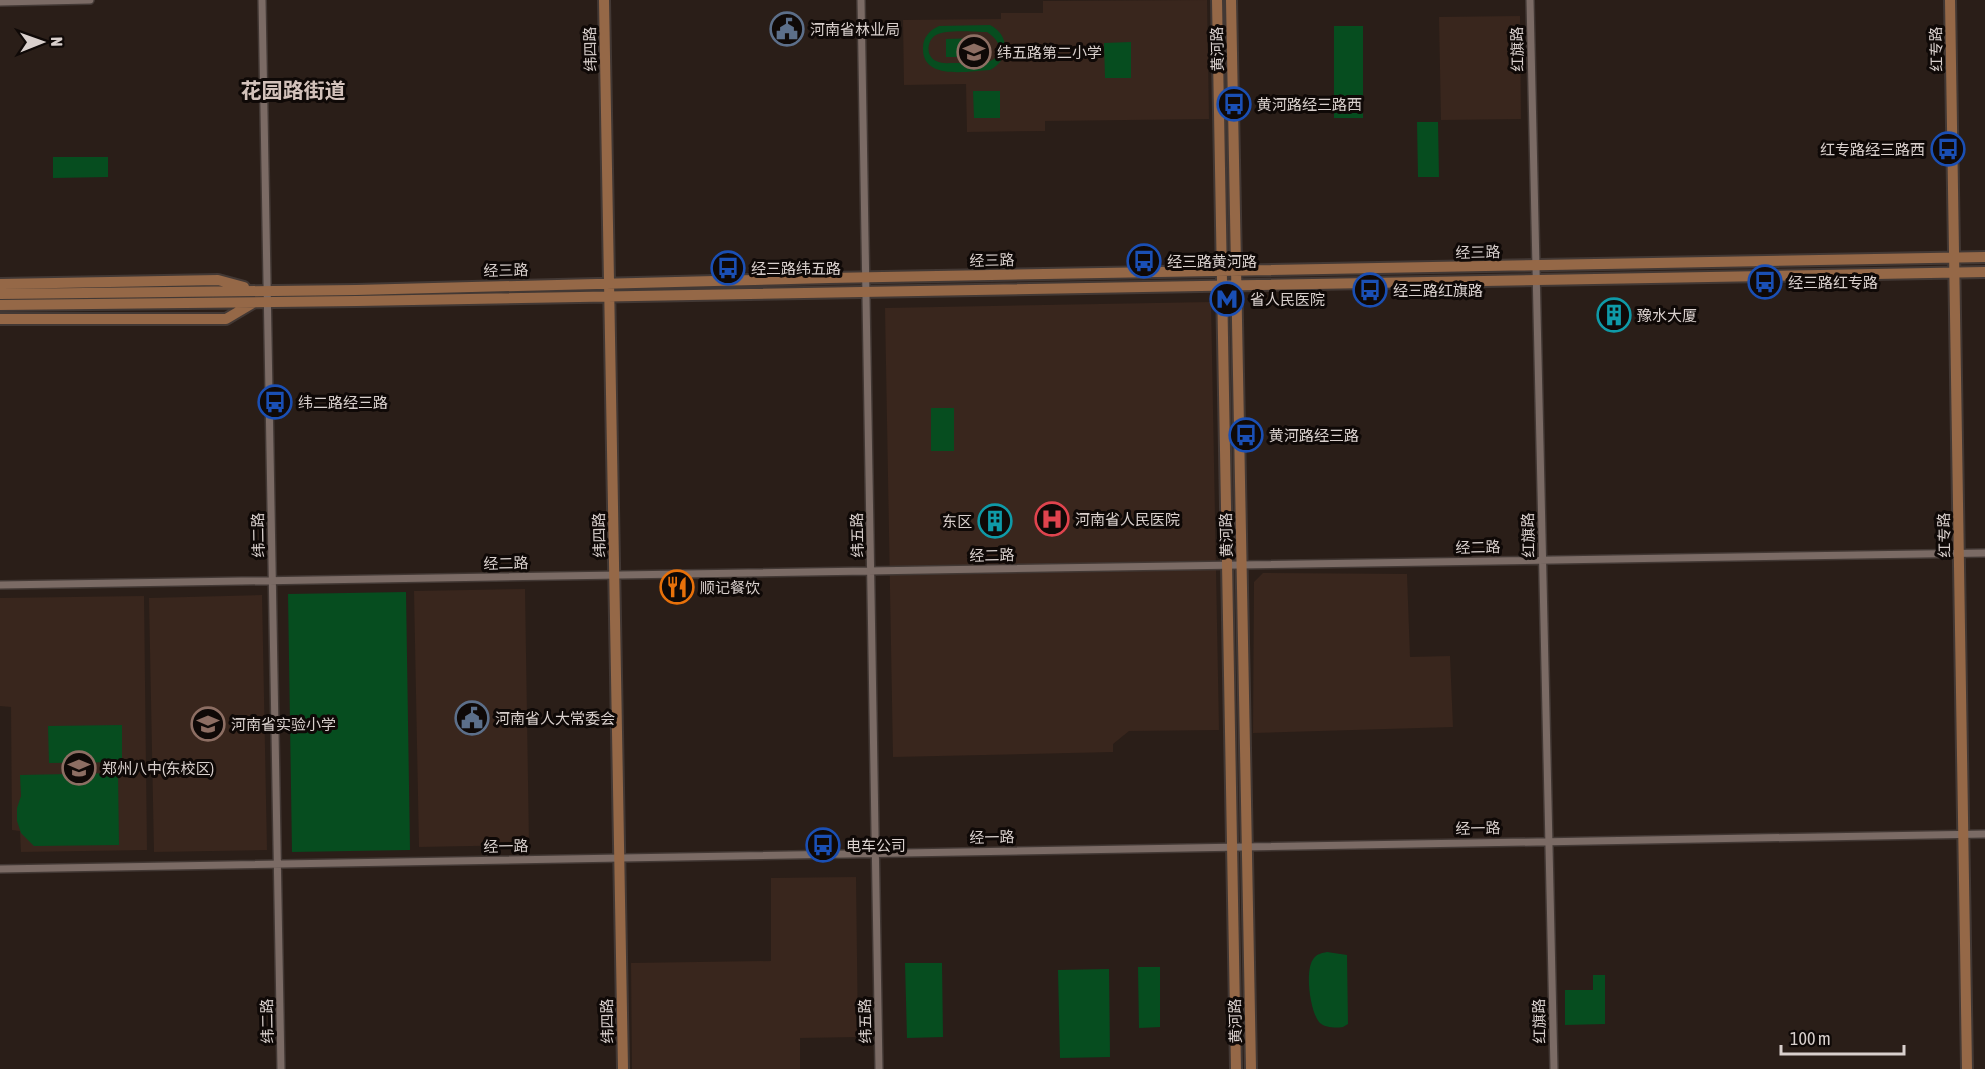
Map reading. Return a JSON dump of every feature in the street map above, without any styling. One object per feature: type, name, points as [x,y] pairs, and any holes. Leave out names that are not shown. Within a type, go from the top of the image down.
[{"type":"main road","name":"纬四路","points":[[604,0],[622,1069]]},
{"type":"main road","name":"黄河路","points":[[1216,0],[1236,1069]]},
{"type":"main road","name":"黄河路","points":[[1231,0],[1251,1069]]},
{"type":"main road","name":"红专路","points":[[1950,0],[1967,1069]]},
{"type":"main road","name":"经三路","points":[[267,296],[609,283],[866,277],[1985,258]]},
{"type":"main road","name":"经三路","points":[[0,294],[610,297],[1985,272]]},
{"type":"main road","points":[[0,284],[218,280],[255,296],[226,319],[0,319]]},
{"type":"main road","name":"经三路","points":[[0,305],[255,296]]},
{"type":"street","points":[[0,2],[90,0]]},
{"type":"street","name":"纬二路","points":[[262,0],[281,1069]]},
{"type":"street","name":"纬五路","points":[[861,0],[879,1069]]},
{"type":"street","name":"红旗路","points":[[1530,0],[1554,1069]]},
{"type":"street","name":"经二路","points":[[0,585],[1985,554]]},
{"type":"street","name":"经一路","points":[[0,869],[1985,834]]},
{"type":"shaded area","points":[[1207,0],[1209,119],[1045,121],[1045,131],[967,132],[966,84],[904,85],[903,20],[1001,19],[1001,13],[1043,13],[1043,1]]},
{"type":"shaded area","points":[[1520,16],[1521,119],[1441,120],[1439,17]]},
{"type":"shaded area","name":"河南省人民医院","points":[[1211,302],[1219,730],[1129,731],[1113,744],[1113,752],[893,757],[885,308]]},
{"type":"shaded area","points":[[1263,573],[1407,574],[1410,657],[1450,656],[1453,727],[1253,733],[1254,582]]},
{"type":"shaded area","name":"河南省人大常委会","points":[[525,589],[529,845],[419,847],[414,591]]},
{"type":"shaded area","name":"河南省实验小学","points":[[262,595],[267,850],[154,852],[149,598]]},
{"type":"shaded area","name":"郑州八中(东校区)","points":[[144,596],[147,850],[21,852],[20,831],[12,830],[11,707],[0,706],[0,598]]},
{"type":"shaded area","points":[[856,877],[858,1037],[800,1038],[800,1069],[632,1069],[631,963],[771,961],[771,878]]},
{"type":"green space","points":[[990,25],[997,29],[1004,41],[1004,54],[997,66],[990,70],[948,72],[938,70],[930,66],[925,58],[923,44],[928,34],[939,26]],"holes":[[[961,31],[987,32],[994,37],[999,47],[997,56],[993,60],[973,64],[940,63],[930,56],[929,44],[936,35]]]},
{"type":"green space","points":[[1334,26],[1363,26],[1363,118],[1334,118]]},
{"type":"green space","points":[[981,38],[982,57],[946,57],[946,39]]},
{"type":"green space","points":[[1131,42],[1131,78],[1105,78],[1104,43]]},
{"type":"green space","points":[[973,91],[1000,91],[1000,118],[974,118]]},
{"type":"green space","points":[[1417,122],[1438,122],[1439,177],[1418,177]]},
{"type":"green space","points":[[53,157],[108,157],[108,177],[53,178]]},
{"type":"green space","points":[[931,408],[954,408],[954,451],[931,451]]},
{"type":"green space","points":[[406,592],[410,850],[292,852],[288,594]]},
{"type":"green space","points":[[122,725],[122,762],[49,763],[48,726]]},
{"type":"green space","points":[[118,773],[119,845],[34,846],[21,833],[17,821],[17,808],[21,796],[20,775]]},
{"type":"green space","points":[[1327,952],[1347,955],[1348,1024],[1343,1027],[1322,1025],[1316,1018],[1311,1001],[1309,971],[1311,964],[1314,958]]},
{"type":"green space","points":[[905,963],[942,963],[943,1037],[907,1038]]},
{"type":"green space","points":[[1138,967],[1160,967],[1160,1027],[1139,1028]]},
{"type":"green space","points":[[1109,969],[1110,1057],[1060,1058],[1058,970]]},
{"type":"green space","points":[[1593,975],[1605,975],[1605,1024],[1565,1025],[1565,990],[1593,990]]},
{"type":"place","name":"河南省林业局","points":[[787,29]]},
{"type":"place","name":"纬五路第二小学","points":[[974,52]]},
{"type":"place","name":"黄河路经三路西","points":[[1234,104]]},
{"type":"place","name":"红专路经三路西","points":[[1948,149]]},
{"type":"place","name":"经三路黄河路","points":[[1144,261]]},
{"type":"place","name":"经三路纬五路","points":[[728,268]]},
{"type":"place","name":"经三路红专路","points":[[1765,282]]},
{"type":"place","name":"经三路红旗路","points":[[1370,290]]},
{"type":"place","name":"省人民医院","points":[[1227,299]]},
{"type":"place","name":"豫水大厦","points":[[1614,315]]},
{"type":"place","name":"纬二路经三路","points":[[275,402]]},
{"type":"place","name":"黄河路经三路","points":[[1246,435]]},
{"type":"place","name":"河南省人民医院","points":[[1052,519]]},
{"type":"place","name":"东区","points":[[995,521]]},
{"type":"place","name":"顺记餐饮","points":[[677,587]]},
{"type":"place","name":"河南省人大常委会","points":[[472,718]]},
{"type":"place","name":"河南省实验小学","points":[[208,724]]},
{"type":"place","name":"郑州八中(东校区)","points":[[79,768]]},
{"type":"place","name":"电车公司","points":[[823,845]]},
{"type":"district","name":"花园路街道","points":[[293,90]]}]
